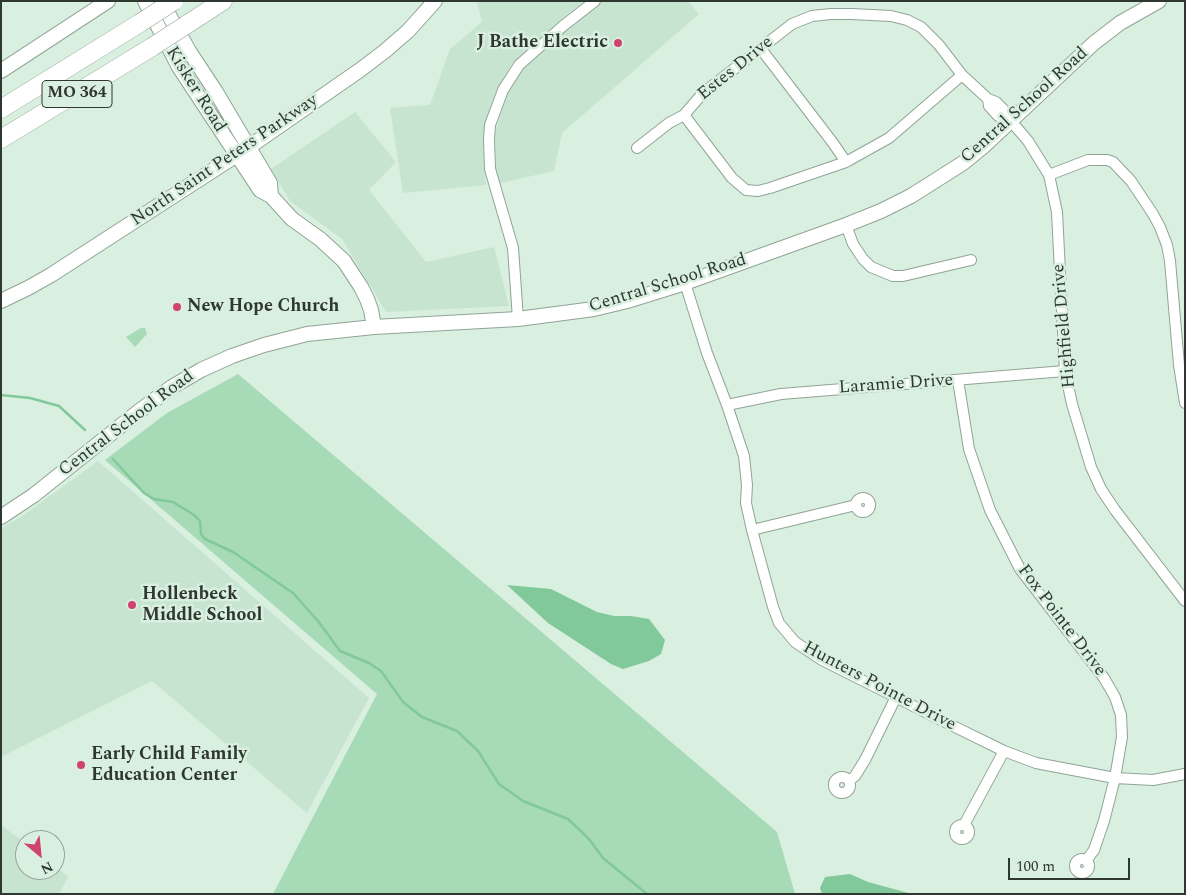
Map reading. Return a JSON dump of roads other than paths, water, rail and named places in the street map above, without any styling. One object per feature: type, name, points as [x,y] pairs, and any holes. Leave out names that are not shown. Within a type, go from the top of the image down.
[{"type":"highway","name":"MO 364","points":[[1,108],[174,1]]},
{"type":"highway","name":"MO 364","points":[[1,139],[152,47],[223,1]]},
{"type":"main road","points":[[1,70],[108,1]]},
{"type":"main road","name":"Kisker Road","points":[[145,1],[179,67],[236,156],[260,190],[271,196],[292,219],[320,239],[344,261],[367,299],[374,327]]},
{"type":"main road","name":"Kisker Road","points":[[161,1],[189,51],[216,92],[270,183],[271,196]]},
{"type":"main road","name":"North Saint Peters Parkway","points":[[1,301],[51,275],[236,156],[386,51],[436,1]]},
{"type":"main road","name":"Central School Road","points":[[1,517],[34,495],[172,387],[201,370],[232,356],[298,336],[374,327],[518,319],[594,309],[685,283],[846,225],[911,196],[963,163],[985,145],[1008,119],[1094,43],[1120,23],[1160,1]]},
{"type":"street","points":[[518,319],[513,248],[490,169],[488,139],[490,126],[503,90],[519,65],[595,1]]},
{"type":"street","name":"Estes Drive","points":[[962,75],[889,138],[846,162],[758,191],[746,190],[732,178],[684,114],[702,93],[792,24],[812,16],[831,14],[890,16],[907,20],[921,27],[939,45],[962,75],[988,99],[996,102],[1005,111],[1008,119]]},
{"type":"street","points":[[761,49],[846,162]]},
{"type":"street","points":[[637,148],[684,114]]},
{"type":"street","name":"Highfield Drive","points":[[1008,119],[1028,141],[1049,175],[1056,212],[1066,372],[1072,404],[1088,459],[1115,510],[1185,601]]},
{"type":"street","points":[[1049,175],[1088,160],[1100,159],[1112,162],[1131,181],[1153,214],[1167,245],[1170,261],[1185,403]]},
{"type":"street","points":[[846,225],[853,244],[863,259],[871,267],[892,276],[903,276],[971,260]]},
{"type":"street","name":"Hunters Pointe Drive","points":[[685,283],[707,353],[727,404],[744,456],[747,485],[746,503],[779,623],[795,642],[822,660],[1004,751],[1036,763],[1115,778],[1153,780],[1185,774]]},
{"type":"street","name":"Laramie Drive","points":[[727,404],[781,394],[1066,372]]},
{"type":"street","name":"Fox Pointe Drive","points":[[958,380],[969,449],[990,510],[1020,569],[1104,678],[1121,715],[1122,736],[1115,778],[1094,850],[1086,861]]},
{"type":"street","points":[[752,530],[856,505]]},
{"type":"street","points":[[849,782],[865,760],[896,697]]},
{"type":"street","points":[[964,825],[1004,751]]},
{"type":"waterway","points":[[1,395],[30,398],[59,406],[85,430]]},
{"type":"waterway","points":[[113,459],[144,493],[154,499],[173,502],[194,515],[200,521],[201,534],[205,539],[233,552],[293,593],[318,621],[340,651],[369,663],[381,671],[403,702],[422,717],[457,731],[478,751],[499,784],[523,801],[568,819],[589,839],[603,858],[647,894]]},
{"type":"place","name":"J Bathe Electric","points":[[618,43]]},
{"type":"place","name":"New Hope Church","points":[[177,307]]},
{"type":"place","name":"Hollenbeck Middle School","points":[[132,605]]},
{"type":"place","name":"Early Child Family Education Center","points":[[81,765]]}]
